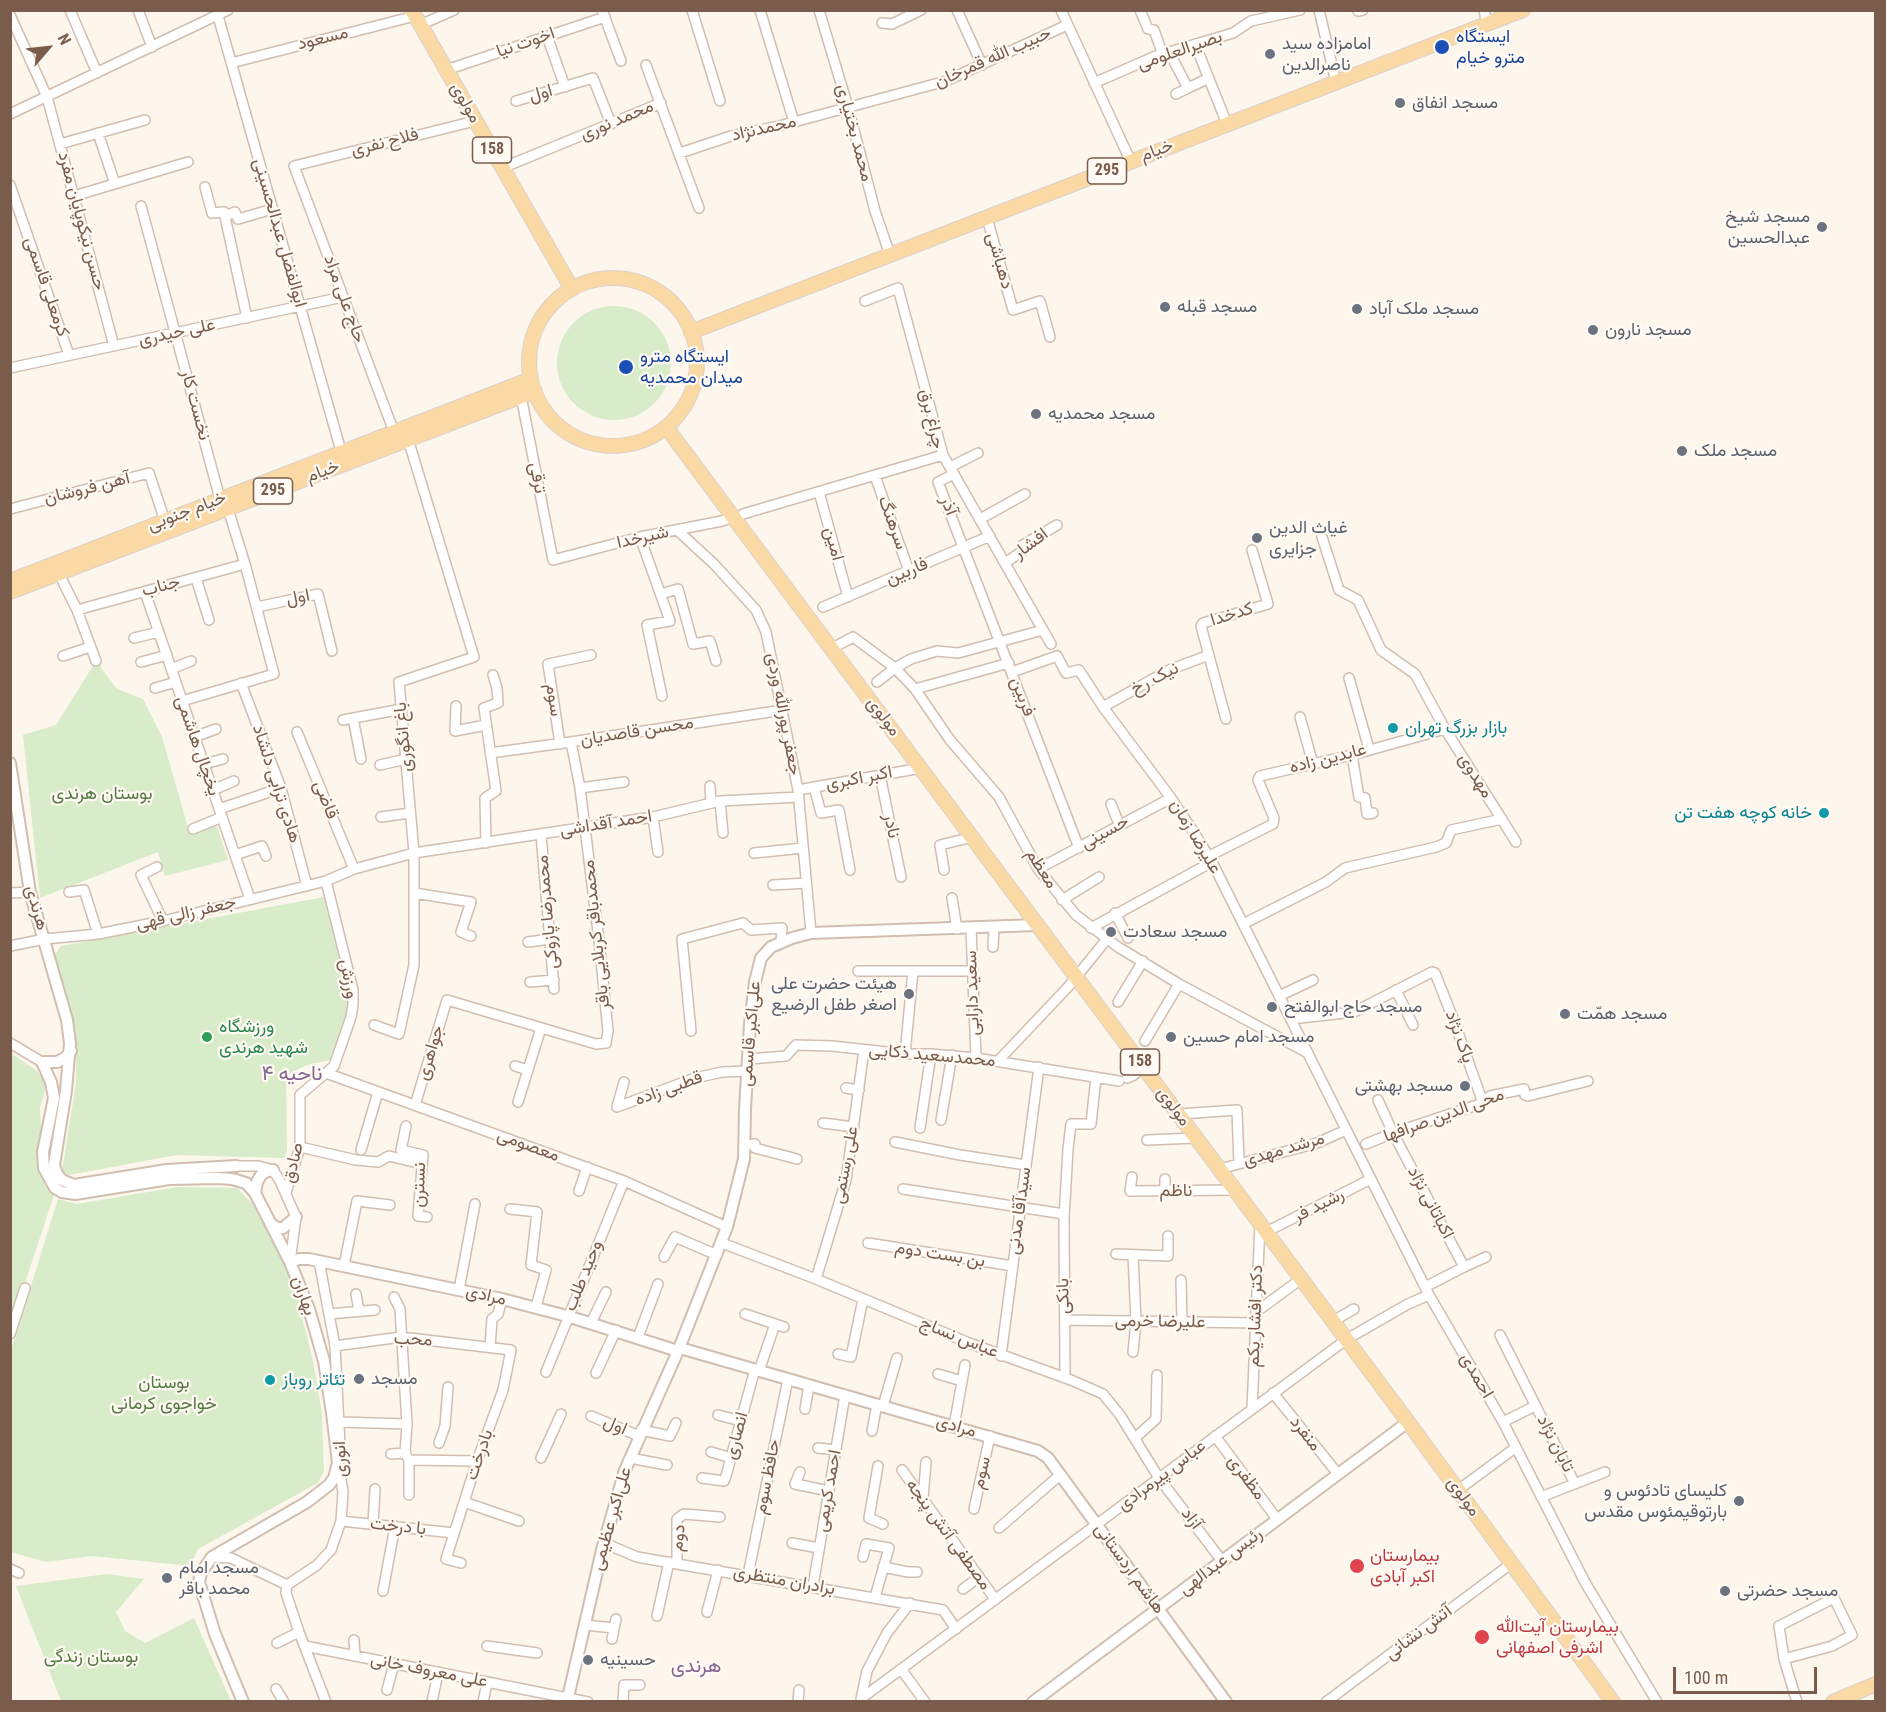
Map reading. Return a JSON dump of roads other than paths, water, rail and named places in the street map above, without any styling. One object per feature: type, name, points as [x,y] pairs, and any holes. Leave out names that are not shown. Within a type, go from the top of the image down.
[{"type":"main road","name":"خیام","points":[[691,332],[1336,82],[1486,17],[1523,10]]},
{"type":"main road","name":"مولوی","points":[[416,17],[572,289]]},
{"type":"main road","points":[[607,278],[626,279],[644,284],[661,293],[675,305],[691,332],[696,352],[696,373],[691,394],[681,412],[666,427],[642,441],[627,445],[600,445],[574,436],[558,426],[529,388],[530,348],[542,316],[552,304],[572,289],[589,281],[607,278]]},
{"type":"main road","name":"خیام","points":[[10,592],[59,574],[224,504],[408,439],[529,388]]},
{"type":"main road","name":"خیام جنوبی","points":[[10,581],[165,521],[224,504],[341,452],[394,432],[529,388]]},
{"type":"main road","name":"مولوی","points":[[666,427],[738,515],[831,649],[1180,1114],[1613,1701]]},
{"type":"main road","points":[[1833,1701],[1875,1684]]},
{"type":"street","points":[[70,10],[97,73]]},
{"type":"street","points":[[138,10],[152,47]]},
{"type":"street","points":[[202,10],[206,21]]},
{"type":"street","points":[[10,114],[228,10]]},
{"type":"street","name":"مسعود","points":[[231,63],[416,17],[454,10]]},
{"type":"street","points":[[692,10],[720,101]]},
{"type":"street","points":[[760,10],[794,122]]},
{"type":"street","name":"محمد بختیاری","points":[[819,10],[848,107],[875,211],[890,255]]},
{"type":"street","points":[[882,22],[892,24],[921,10]]},
{"type":"street","points":[[957,10],[982,65]]},
{"type":"street","points":[[1061,10],[1131,162]]},
{"type":"street","points":[[1140,10],[1148,29],[1154,30],[1188,88]]},
{"type":"street","points":[[1249,10],[1251,21]]},
{"type":"street","name":"بصیرالعلومی","points":[[1094,83],[1166,53],[1233,33],[1251,21],[1300,10]]},
{"type":"street","points":[[1319,10],[1336,82]]},
{"type":"street","name":"اخوت نیا","points":[[446,70],[604,14],[621,61]]},
{"type":"street","name":"حسن نیکوپایان مفرد","points":[[10,15],[47,97],[114,346]]},
{"type":"street","name":"ابوالفضل عبدالحسینی","points":[[218,16],[341,452]]},
{"type":"street","name":"حبیب الله قمرخان","points":[[848,107],[867,104],[946,81],[1067,25]]},
{"type":"street","points":[[547,36],[565,87]]},
{"type":"street","points":[[1196,44],[1227,124]]},
{"type":"street","points":[[646,65],[661,103]]},
{"type":"street","name":"اول","points":[[516,101],[593,78],[611,124]]},
{"type":"street","points":[[1176,94],[1209,78]]},
{"type":"street","name":"محمد نوری","points":[[502,168],[661,103],[699,208]]},
{"type":"street","name":"محمدنژاد","points":[[680,153],[731,136],[848,107]]},
{"type":"street","points":[[60,144],[145,120]]},
{"type":"street","name":"فلاح نفری","points":[[294,166],[475,121]]},
{"type":"street","points":[[98,133],[115,184]]},
{"type":"street","points":[[74,196],[188,162]]},
{"type":"street","name":"حاج علی مراد","points":[[294,166],[394,432]]},
{"type":"street","name":"کرمعلی قاسمی","points":[[10,185],[69,355]]},
{"type":"street","points":[[206,187],[212,213],[224,212],[247,318]]},
{"type":"street","name":"نخست کار","points":[[141,206],[224,504]]},
{"type":"street","points":[[225,216],[235,212],[238,219],[273,209]]},
{"type":"street","name":"دهباشی","points":[[987,218],[1013,310],[1040,301],[1050,338]]},
{"type":"street","name":"چراغ برق","points":[[738,515],[943,455],[898,288],[865,301]]},
{"type":"street","name":"علی حیدری","points":[[10,368],[343,297]]},
{"type":"street","name":"ترقی","points":[[529,388],[553,560]]},
{"type":"street","name":"باغ انگوری","points":[[374,1025],[399,1034],[414,965],[414,853],[399,682],[474,657],[408,439]]},
{"type":"street","points":[[952,471],[978,453]]},
{"type":"street","points":[[943,455],[1050,644]]},
{"type":"street","name":"آذر","points":[[952,471],[938,482],[963,547]]},
{"type":"street","name":"آهن فروشان","points":[[10,509],[149,473],[165,521]]},
{"type":"street","name":"سرهنگ","points":[[875,476],[909,571]]},
{"type":"street","name":"امین","points":[[819,492],[848,597]]},
{"type":"street","points":[[980,519],[1025,494]]},
{"type":"street","points":[[182,701],[274,674],[245,564],[224,504]]},
{"type":"street","name":"شیرخدا","points":[[553,560],[640,537],[722,521],[738,515]]},
{"type":"street","name":"افشار","points":[[1005,563],[1024,550],[1023,545],[1057,525]]},
{"type":"street","name":"جعفر پورالله وردی","points":[[677,530],[714,564],[756,610],[766,632],[798,794],[811,933]]},
{"type":"street","name":"فاربین","points":[[823,607],[990,536]]},
{"type":"street","points":[[640,537],[670,621],[647,625],[662,696]]},
{"type":"street","name":"مهدوی","points":[[1322,537],[1339,590],[1358,600],[1381,650],[1415,674],[1445,729],[1516,842]]},
{"type":"street","name":"فربین","points":[[963,547],[1079,848]]},
{"type":"street","name":"کدخدا","points":[[1226,718],[1201,624],[1268,604],[1252,550]]},
{"type":"street","name":"جناب","points":[[77,610],[245,564]]},
{"type":"street","points":[[59,574],[77,610],[96,662]]},
{"type":"street","points":[[196,578],[209,620]]},
{"type":"street","points":[[661,594],[678,589],[693,644],[710,641],[716,661]]},
{"type":"street","name":"یخچال هاشمی","points":[[145,592],[250,899]]},
{"type":"street","name":"اول","points":[[257,607],[318,594],[332,651]]},
{"type":"street","points":[[877,682],[911,659],[937,651],[958,652],[1043,630]]},
{"type":"street","points":[[134,638],[159,632]]},
{"type":"street","name":"معظم","points":[[831,649],[853,637],[895,668],[915,689],[950,740],[999,796],[1038,869],[1062,900],[1091,928],[1179,984],[1306,1049]]},
{"type":"street","points":[[63,656],[90,647]]},
{"type":"street","points":[[141,662],[167,655]]},
{"type":"street","name":"نیک رخ","points":[[1102,707],[1169,670],[1209,655]]},
{"type":"street","name":"سوم","points":[[560,744],[548,664],[591,656]]},
{"type":"street","name":"علیرضا زمان","points":[[1010,668],[1057,656],[1066,673],[1079,670],[1102,707],[1171,798],[1210,859],[1306,1049]]},
{"type":"street","points":[[171,669],[191,660]]},
{"type":"street","points":[[915,689],[1010,668]]},
{"type":"street","points":[[486,843],[485,798],[496,791],[484,708],[498,704],[493,675]]},
{"type":"street","points":[[1349,678],[1368,749]]},
{"type":"street","points":[[155,688],[176,682]]},
{"type":"street","name":"هادی ترابی دلشاد","points":[[241,683],[281,788],[308,886]]},
{"type":"street","points":[[456,706],[455,731],[486,725]]},
{"type":"street","points":[[361,759],[348,719],[402,709]]},
{"type":"street","name":"محسن قاصدیان","points":[[490,753],[783,710]]},
{"type":"street","points":[[1300,717],[1312,764]]},
{"type":"street","points":[[194,736],[216,729]]},
{"type":"street","name":"عابدین زاده","points":[[1210,859],[1275,821],[1258,778],[1445,729]]},
{"type":"street","name":"قاضی","points":[[297,732],[354,869]]},
{"type":"street","name":"محمدباقر کربلایی باقر","points":[[541,1028],[596,1044],[606,1044],[608,1031],[585,826],[571,742]]},
{"type":"street","points":[[1352,755],[1359,797],[1365,798],[1366,814]]},
{"type":"street","points":[[204,764],[223,759]]},
{"type":"street","points":[[380,765],[406,759]]},
{"type":"street","name":"هرندی","points":[[10,763],[30,891],[67,1020],[71,1051]]},
{"type":"street","name":"اکبر اکبری","points":[[798,794],[814,787],[921,768]]},
{"type":"street","name":"نادر","points":[[880,775],[901,877]]},
{"type":"street","points":[[213,790],[234,781]]},
{"type":"street","points":[[580,788],[624,782]]},
{"type":"street","points":[[710,786],[723,832]]},
{"type":"street","points":[[814,787],[821,813],[839,810],[850,870]]},
{"type":"street","points":[[193,829],[221,813],[281,788]]},
{"type":"street","name":"احمد آقداشی","points":[[354,869],[414,853],[585,826],[653,818],[716,802],[798,794]]},
{"type":"street","name":"حسینی","points":[[1038,869],[1171,798]]},
{"type":"street","points":[[1111,804],[1119,825]]},
{"type":"street","points":[[381,816],[410,813]]},
{"type":"street","points":[[653,818],[658,852]]},
{"type":"street","points":[[1243,924],[1326,882],[1345,868],[1446,843],[1451,830],[1502,819]]},
{"type":"street","name":"محمدرضا پازوکی","points":[[530,982],[554,985],[541,834]]},
{"type":"street","points":[[944,870],[940,845],[973,837]]},
{"type":"street","points":[[235,855],[262,846],[266,856]]},
{"type":"street","points":[[754,853],[803,848]]},
{"type":"street","points":[[1091,928],[1210,859]]},
{"type":"street","points":[[157,867],[141,875],[163,921]]},
{"type":"street","name":"جعفر زالی قهی","points":[[10,946],[45,939],[98,934],[163,921],[308,886],[354,869]]},
{"type":"street","points":[[1062,900],[1100,877]]},
{"type":"street","name":"ورزش","points":[[326,881],[353,990],[354,1005],[334,1066],[326,1073]]},
{"type":"street","points":[[772,885],[806,883]]},
{"type":"street","points":[[69,892],[84,890],[98,934]]},
{"type":"street","points":[[10,893],[30,891]]},
{"type":"street","points":[[414,893],[471,902],[461,933],[471,936]]},
{"type":"street","points":[[952,898],[957,929]]},
{"type":"street","points":[[1115,913],[1128,938]]},
{"type":"street","points":[[691,1031],[682,939],[743,918],[751,930],[782,928],[781,943]]},
{"type":"street","name":"علی‌اکبر قاسمی","points":[[679,1349],[722,1243],[744,1159],[748,1065],[757,970],[761,958],[771,947],[811,933],[957,929],[1037,924]]},
{"type":"street","points":[[993,947],[994,927]]},
{"type":"street","name":"سعید دارابی","points":[[971,928],[976,1058]]},
{"type":"street","points":[[528,942],[550,939]]},
{"type":"street","points":[[998,1061],[1077,978],[1107,939]]},
{"type":"street","points":[[1118,1002],[1143,961]]},
{"type":"street","points":[[904,1054],[913,970]]},
{"type":"street","points":[[858,971],[972,971]]},
{"type":"street","name":"پاک نژاد","points":[[1396,990],[1432,972],[1435,973],[1484,1103]]},
{"type":"street","points":[[1279,996],[1313,980]]},
{"type":"street","points":[[1144,1041],[1179,984]]},
{"type":"street","points":[[1291,1019],[1354,1011],[1396,990],[1413,1025]]},
{"type":"street","name":"جواهری","points":[[415,1105],[447,1000],[541,1028]]},
{"type":"street","points":[[518,1102],[541,1028]]},
{"type":"street","points":[[10,1043],[42,1062],[57,1062],[71,1051]]},
{"type":"street","name":"محمدسعید ذکایی","points":[[748,1065],[786,1056],[796,1045],[904,1054],[952,1055],[1123,1079],[1134,1075],[1143,1067]]},
{"type":"street","name":"احمدی","points":[[1306,1049],[1371,1179],[1403,1253],[1503,1422],[1586,1584],[1657,1701]]},
{"type":"street","name":"علی رستمی","points":[[816,1279],[846,1180],[864,1050]]},
{"type":"street","points":[[71,1051],[54,1165],[62,1180],[74,1185],[167,1170],[258,1166],[273,1170],[286,1193]]},
{"type":"street","points":[[920,1128],[931,1054]]},
{"type":"street","points":[[941,1120],[952,1055]]},
{"type":"street","points":[[42,1062],[51,1082],[54,1098],[43,1152],[44,1168],[56,1188],[62,1192],[75,1194],[169,1179],[217,1178],[246,1183],[255,1193]]},
{"type":"street","name":"قطبی زاده","points":[[624,1082],[618,1111],[695,1078],[748,1065]]},
{"type":"street","points":[[515,1066],[528,1070]]},
{"type":"street","name":"سیدآقا مدنی","points":[[1001,1356],[1039,1067]]},
{"type":"street","name":"معصومی","points":[[326,1073],[624,1181],[727,1227]]},
{"type":"street","name":"صادق","points":[[296,1217],[286,1193],[300,1147],[300,1095],[326,1073]]},
{"type":"street","name":"بانکی","points":[[1065,1378],[1064,1214],[1071,1124],[1091,1124],[1096,1077]]},
{"type":"street","name":"محی الدین صرافها","points":[[1366,1144],[1484,1103],[1490,1096],[1524,1089],[1525,1095],[1528,1096],[1588,1081]]},
{"type":"street","points":[[846,1088],[859,1090]]},
{"type":"street","points":[[361,1150],[378,1092]]},
{"type":"street","name":"اکباتانی نژاد","points":[[1378,1100],[1464,1267]]},
{"type":"street","points":[[1180,1114],[1237,1110],[1239,1163]]},
{"type":"street","points":[[823,1123],[854,1127]]},
{"type":"street","name":"نسترن","points":[[406,1126],[401,1150],[423,1155],[418,1216],[427,1218]]},
{"type":"street","name":"مرشد مهدی","points":[[1220,1169],[1317,1143],[1346,1130]]},
{"type":"street","points":[[1147,1140],[1196,1138]]},
{"type":"street","points":[[895,1142],[1026,1165]]},
{"type":"street","points":[[744,1145],[755,1144],[755,1148],[797,1160]]},
{"type":"street","points":[[300,1147],[356,1160],[378,1162],[389,1156],[422,1164]]},
{"type":"street","points":[[579,1191],[587,1167]]},
{"type":"street","points":[[255,1193],[261,1175],[273,1170]]},
{"type":"street","name":"ناظم","points":[[1132,1177],[1130,1191],[1236,1190]]},
{"type":"street","points":[[1165,1179],[1165,1191]]},
{"type":"street","name":"رشید فر","points":[[1263,1228],[1371,1179]]},
{"type":"street","name":"وحید طلب","points":[[546,1372],[624,1181]]},
{"type":"street","points":[[903,1189],[1064,1214]]},
{"type":"street","name":"بهاران","points":[[255,1193],[290,1262],[309,1309],[324,1361],[338,1463]]},
{"type":"street","points":[[344,1266],[357,1201],[390,1205]]},
{"type":"street","points":[[459,1290],[475,1204]]},
{"type":"street","points":[[510,1209],[537,1212],[531,1265],[546,1270],[536,1307]]},
{"type":"street","points":[[270,1223],[277,1228],[284,1228],[296,1217]]},
{"type":"street","points":[[290,1262],[296,1217]]},
{"type":"street","name":"دکتر افشار یکم","points":[[1252,1409],[1256,1312],[1263,1228]]},
{"type":"street","points":[[1116,1254],[1168,1256],[1168,1236]]},
{"type":"street","points":[[664,1257],[675,1237],[717,1255]]},
{"type":"street","name":"عباس نساج","points":[[722,1243],[816,1279],[1001,1356],[1103,1394],[1120,1415],[1159,1478]]},
{"type":"street","name":"بن بست دوم","points":[[868,1243],[1013,1266]]},
{"type":"street","points":[[1133,1255],[1136,1322],[1133,1353]]},
{"type":"street","points":[[1427,1291],[1464,1267],[1486,1257]]},
{"type":"street","name":"مرادی","points":[[290,1262],[299,1259],[319,1261],[536,1307],[1024,1446]]},
{"type":"street","name":"انوری","points":[[287,1585],[324,1559],[331,1550],[341,1521],[342,1492],[338,1463],[340,1422],[335,1346],[319,1261]]},
{"type":"street","points":[[1256,1312],[1301,1279]]},
{"type":"street","points":[[1180,1280],[1182,1322]]},
{"type":"street","points":[[638,1337],[658,1284]]},
{"type":"street","points":[[10,1334],[25,1288]]},
{"type":"street","name":"عباس پیرمرادی","points":[[861,1700],[1347,1339],[1427,1291]]},
{"type":"street","points":[[591,1323],[606,1292]]},
{"type":"street","points":[[356,1294],[358,1311]]},
{"type":"street","points":[[394,1297],[400,1309],[409,1495]]},
{"type":"street","points":[[490,1347],[492,1319],[498,1314],[502,1299]]},
{"type":"street","points":[[838,1354],[851,1357],[863,1299]]},
{"type":"street","points":[[1333,1322],[1354,1309]]},
{"type":"street","points":[[329,1314],[375,1310]]},
{"type":"street","name":"انصاری","points":[[702,1478],[724,1481],[757,1370],[779,1326],[745,1314]]},
{"type":"street","name":"علیرضا خرمی","points":[[1065,1320],[1256,1323]]},
{"type":"street","points":[[596,1373],[616,1330]]},
{"type":"street","points":[[1500,1335],[1535,1406]]},
{"type":"street","name":"محب","points":[[335,1346],[402,1337],[511,1350]]},
{"type":"street","name":"علی‌اکبر عظیمی","points":[[567,1700],[604,1543],[630,1458],[679,1349]]},
{"type":"street","name":"بادرخت","points":[[460,1563],[446,1559],[477,1461],[503,1390],[511,1350]]},
{"type":"street","points":[[872,1431],[897,1358]]},
{"type":"street","points":[[954,1426],[965,1365]]},
{"type":"street","points":[[938,1374],[962,1381]]},
{"type":"street","points":[[1135,1438],[1156,1419],[1157,1375]]},
{"type":"street","name":"حافظ سوم","points":[[748,1575],[788,1378]]},
{"type":"street","points":[[805,1408],[809,1385]]},
{"type":"street","points":[[439,1443],[445,1426],[448,1387]]},
{"type":"street","name":"منفرد","points":[[1273,1393],[1338,1474]]},
{"type":"street","name":"احمد کریمی","points":[[813,1586],[845,1395]]},
{"type":"street","name":"تابان نژاد","points":[[1503,1422],[1535,1406],[1575,1484]]},
{"type":"street","points":[[541,1458],[561,1414]]},
{"type":"street","points":[[718,1415],[741,1421]]},
{"type":"street","name":"اول","points":[[591,1416],[640,1433],[670,1436],[676,1423]]},
{"type":"street","points":[[340,1422],[407,1424]]},
{"type":"street","name":"رئیس عبدالهی","points":[[1033,1701],[1408,1422]]},
{"type":"street","name":"سوم","points":[[974,1509],[990,1436]]},
{"type":"street","name":"مظفری","points":[[1215,1436],[1277,1519]]},
{"type":"street","name":"هاشم اردستانی","points":[[1024,1446],[1048,1458],[1226,1701]]},
{"type":"street","points":[[818,1448],[836,1450]]},
{"type":"street","points":[[1458,1490],[1515,1448]]},
{"type":"street","points":[[711,1452],[732,1458]]},
{"type":"street","points":[[391,1454],[477,1461]]},
{"type":"street","points":[[630,1458],[667,1465]]},
{"type":"street","points":[[922,1499],[926,1462]]},
{"type":"street","points":[[243,1701],[200,1591],[201,1573],[212,1557],[307,1502],[329,1485],[334,1478],[338,1463]]},
{"type":"street","points":[[878,1466],[869,1518],[883,1524]]},
{"type":"street","name":"مصطفی آتش پنجه","points":[[902,1470],[995,1599]]},
{"type":"street","points":[[800,1472],[795,1484],[829,1491]]},
{"type":"street","name":"تابان نژاد","points":[[1541,1497],[1605,1472]]},
{"type":"street","points":[[999,1528],[1060,1475]]},
{"type":"street","name":"آزاد","points":[[1159,1478],[1222,1561]]},
{"type":"street","points":[[373,1524],[375,1489]]},
{"type":"street","points":[[464,1502],[519,1521]]},
{"type":"street","name":"دوم","points":[[673,1563],[677,1519],[684,1514],[720,1517]]},
{"type":"street","name":"با درخت","points":[[341,1521],[454,1533]]},
{"type":"street","points":[[383,1591],[395,1526]]},
{"type":"street","name":"برادران منتظری","points":[[604,1543],[637,1557],[943,1610],[956,1629]]},
{"type":"street","points":[[792,1543],[819,1548]]},
{"type":"street","points":[[863,1557],[866,1544],[889,1548],[875,1597]]},
{"type":"street","points":[[212,1557],[231,1557],[287,1585],[286,1593],[299,1632],[326,1701]]},
{"type":"street","points":[[657,1616],[673,1563]]},
{"type":"street","name":"آتش نشانی","points":[[1326,1701],[1512,1563]]},
{"type":"street","points":[[884,1567],[917,1572]]},
{"type":"street","points":[[707,1612],[718,1570]]},
{"type":"street","points":[[963,1589],[979,1577]]},
{"type":"street","points":[[1784,1659],[1832,1646],[1852,1635],[1834,1598],[1779,1626],[1784,1659],[1797,1701]]},
{"type":"street","points":[[861,1700],[867,1671],[887,1633],[910,1604]]},
{"type":"street","points":[[585,1625],[615,1623],[612,1639]]},
{"type":"street","points":[[277,1643],[299,1632]]},
{"type":"street","points":[[354,1640],[354,1656]]},
{"type":"street","name":"علی معروف خانی","points":[[305,1646],[567,1700],[588,1701]]},
{"type":"street","points":[[487,1646],[537,1653]]},
{"type":"street","points":[[387,1690],[394,1664]]},
{"type":"street","points":[[901,1669],[925,1701]]},
{"type":"street","points":[[432,1701],[438,1673]]},
{"type":"street","points":[[483,1701],[487,1683]]},
{"type":"street","points":[[623,1701],[624,1685],[640,1685]]},
{"type":"street","points":[[276,1689],[284,1701]]},
{"type":"street","points":[[798,1701],[799,1690]]},
{"type":"place","name":"ایستگاه مترو خیام","points":[[1442,47]]},
{"type":"place","name":"امامزاده سید ناصرالدین","points":[[1270,54]]},
{"type":"place","name":"مسجد انفاق","points":[[1400,103]]},
{"type":"place","name":"مسجد شیخ عبدالحسین","points":[[1822,227]]},
{"type":"place","name":"مسجد قبله","points":[[1165,307]]},
{"type":"place","name":"مسجد ملک آباد","points":[[1357,309]]},
{"type":"place","name":"مسجد نارون","points":[[1593,330]]},
{"type":"place","name":"ایستگاه مترو میدان محمدیه","points":[[626,367]]},
{"type":"place","name":"مسجد محمدیه","points":[[1036,414]]},
{"type":"place","name":"مسجد ملک","points":[[1682,451]]},
{"type":"place","name":"غیاث الدین جزایری","points":[[1257,538]]},
{"type":"place","name":"بازار بزرگ تهران","points":[[1393,728]]},
{"type":"place","name":"خانه کوچه هفت تن","points":[[1824,813]]},
{"type":"place","name":"مسجد سعادت","points":[[1111,932]]},
{"type":"place","name":"هیئت حضرت علی اصغر طفل الرضیع","points":[[909,994]]},
{"type":"place","name":"مسجد حاج ابوالفتح","points":[[1272,1007]]},
{"type":"place","name":"مسجد همّت","points":[[1565,1014]]},
{"type":"place","name":"ورزشگاه شهید هرندی","points":[[207,1037]]},
{"type":"place","name":"مسجد امام حسین","points":[[1171,1037]]},
{"type":"place","name":"مسجد بهشتی","points":[[1465,1086]]},
{"type":"place","name":"مسجد","points":[[359,1379]]},
{"type":"place","name":"تئاتر روباز","points":[[270,1380]]},
{"type":"place","name":"کلیسای تادئوس و بارتوقیمئوس مقدس","points":[[1739,1501]]},
{"type":"place","name":"بیمارستان اکبر آبادی","points":[[1357,1566]]},
{"type":"place","name":"مسجد امام محمد باقر","points":[[167,1578]]},
{"type":"place","name":"مسجد حضرتی","points":[[1725,1591]]},
{"type":"place","name":"بیمارستان آیت‌الله اشرفی اصفهانی","points":[[1482,1637]]},
{"type":"place","name":"حسینیه","points":[[588,1660]]},
{"type":"district","name":"ناحیه ۴","points":[[292,1075]]},
{"type":"district","name":"هرندی","points":[[696,1667]]},
{"type":"park label","name":"بوستان هرندی","points":[[102,794]]},
{"type":"park label","name":"بوستان خواجوی کرمانی","points":[[164,1393]]},
{"type":"park label","name":"بوستان زندگی","points":[[91,1657]]}]
